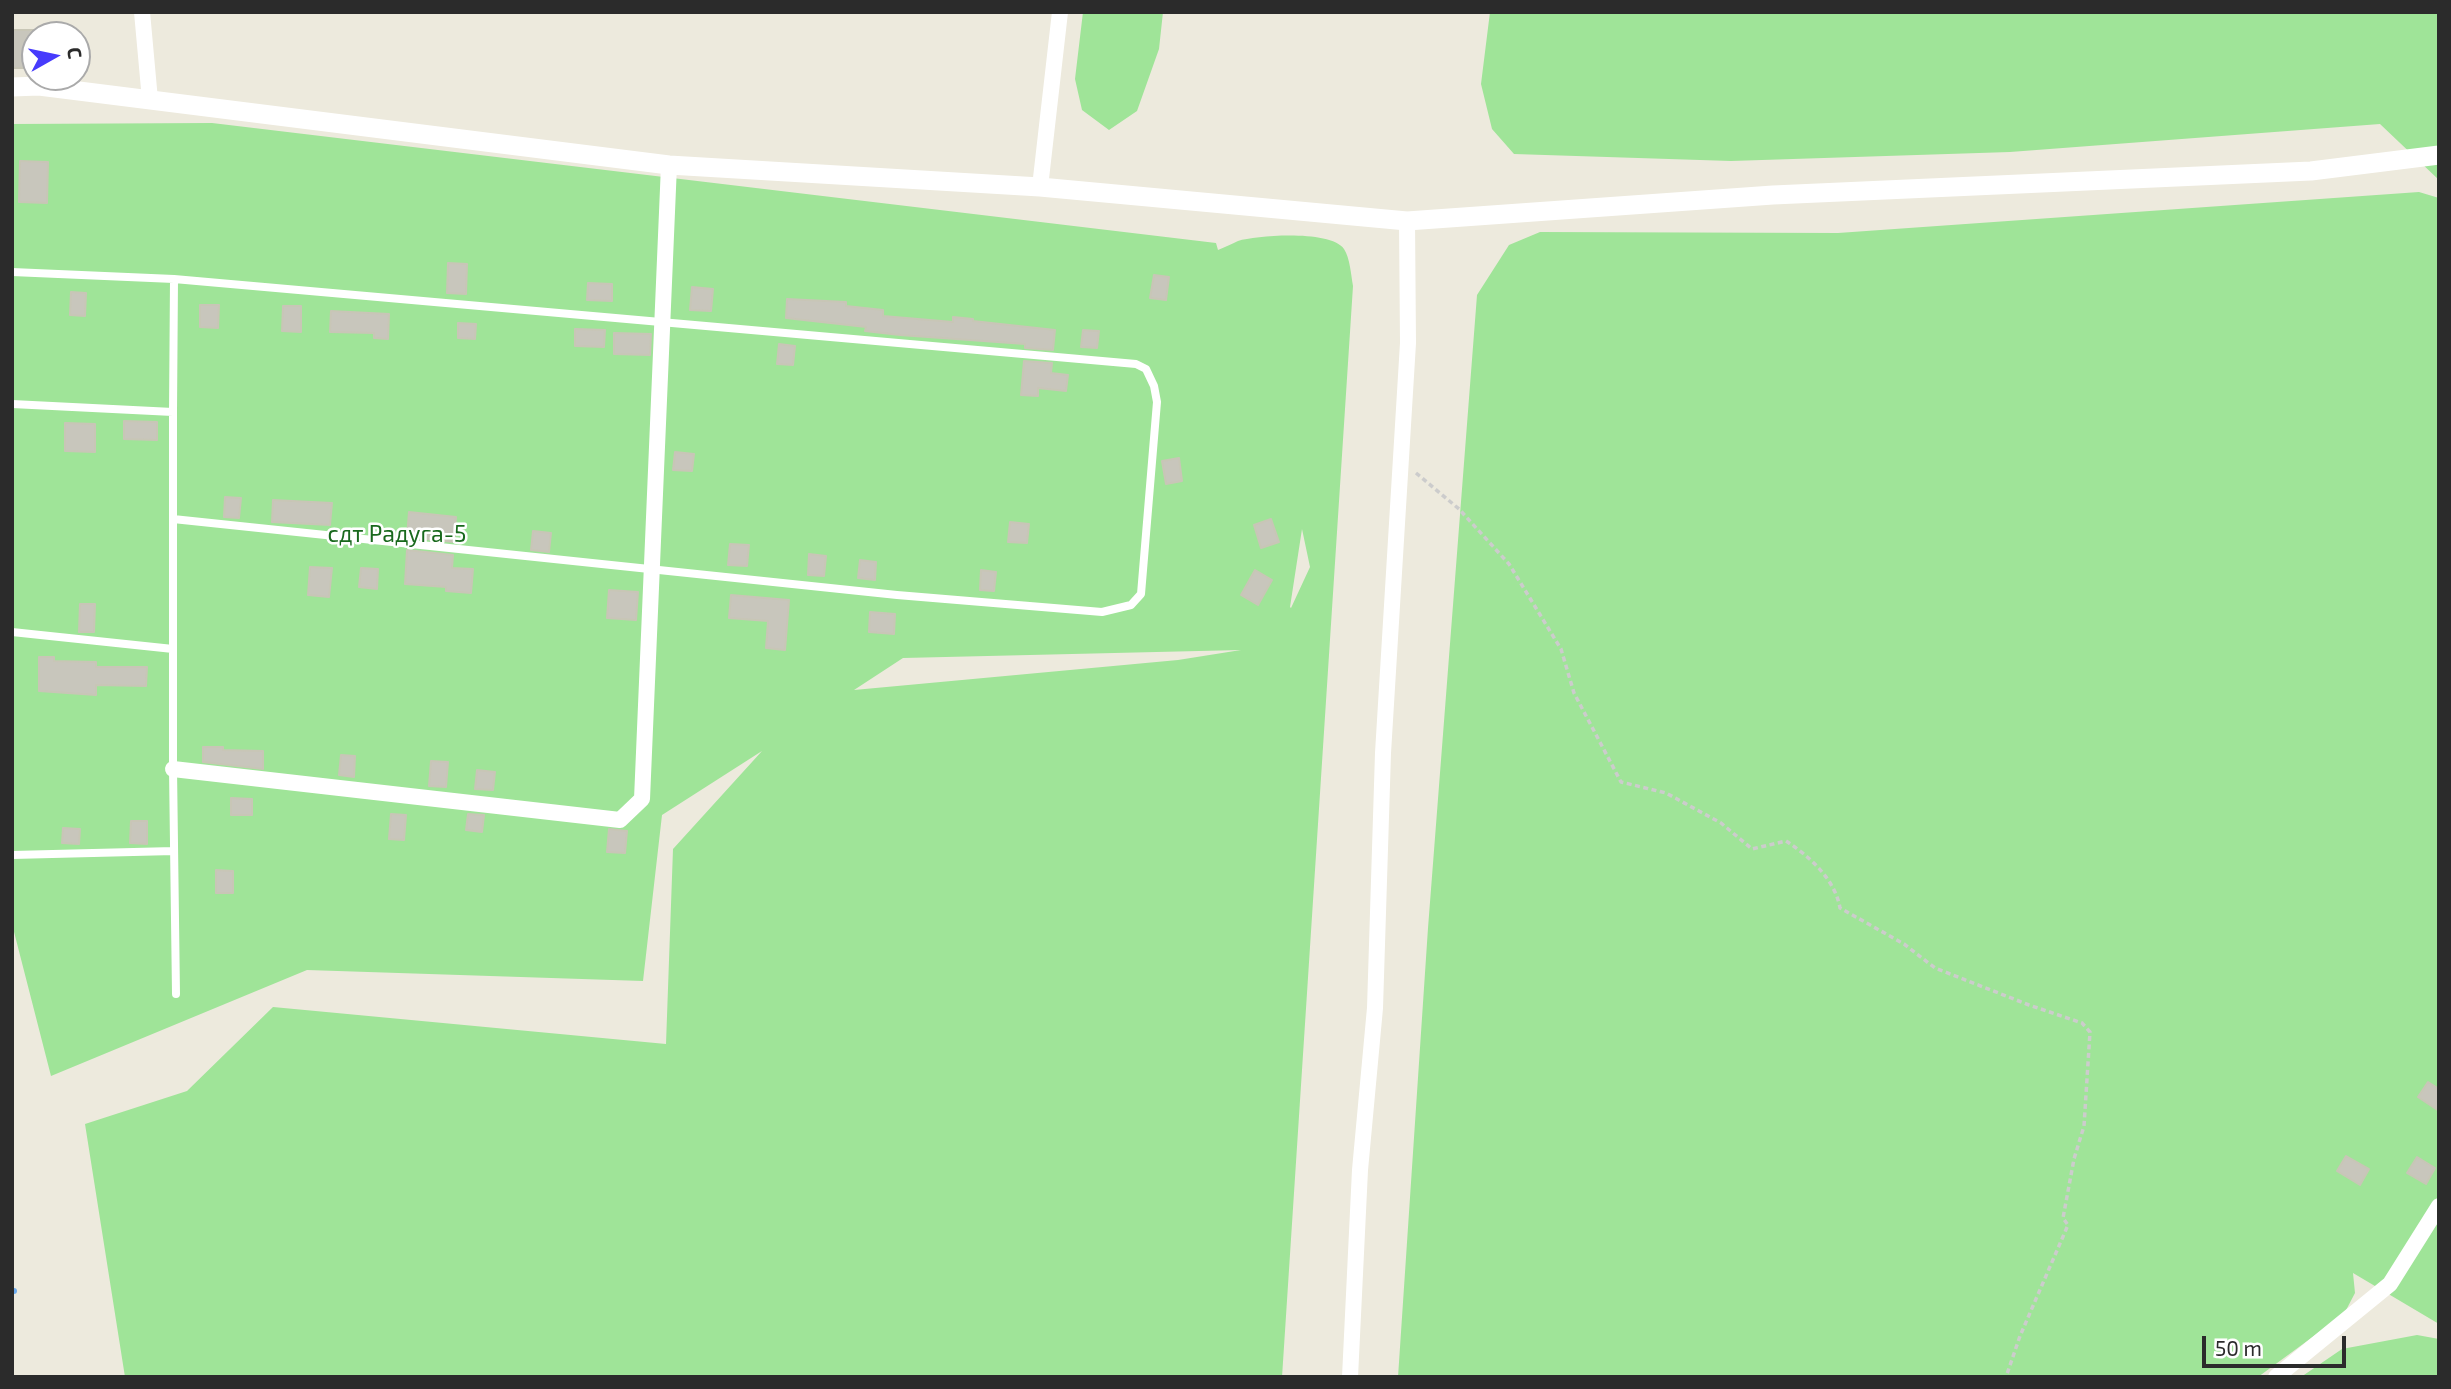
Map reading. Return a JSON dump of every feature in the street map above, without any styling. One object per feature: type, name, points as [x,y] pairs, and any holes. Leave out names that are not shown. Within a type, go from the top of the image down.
[{"type":"street","points":[[142,12],[150,100]]},
{"type":"street","points":[[1040,187],[1060,12]]},
{"type":"street","points":[[12,87],[39,86],[669,165],[1040,187],[1407,222],[1773,195],[2311,171],[2439,155]]},
{"type":"street","points":[[173,769],[620,820],[642,800],[669,165]]},
{"type":"street","points":[[1350,1377],[1360,1170],[1375,1008],[1383,753],[1402,467],[1408,343],[1407,222]]},
{"type":"street","points":[[2276,1377],[2390,1283],[2439,1206]]},
{"type":"lane","points":[[12,272],[174,279],[662,320],[1136,364],[1146,369],[1154,386],[1157,402],[1141,594],[1131,605],[1102,612],[652,570],[173,519]]},
{"type":"lane","points":[[174,279],[173,769],[176,994]]},
{"type":"lane","points":[[12,404],[173,412]]},
{"type":"lane","points":[[12,632],[173,649]]},
{"type":"lane","points":[[12,855],[174,851]]},
{"type":"path","points":[[1402,467],[1421,476],[1459,509],[1509,564],[1561,649],[1574,693],[1621,782],[1666,793],[1721,823],[1752,849],[1786,841],[1809,855],[1838,896],[1840,908],[1904,944],[1935,968],[2082,1023],[2090,1032],[2084,1126],[2074,1159],[2063,1218],[2068,1225],[2020,1336],[2007,1377]]},
{"type":"green space","points":[[1083,12],[1163,12],[1159,49],[1137,111],[1109,130],[1082,110],[1075,79]]},
{"type":"green space","points":[[1490,12],[2439,12],[2439,180],[2380,124],[2010,152],[1731,161],[1514,154],[1492,129],[1481,84]]},
{"type":"green space","name":"сдт Радуга-5","points":[[212,123],[1216,243],[1218,250],[1238,241],[1277,236],[1325,239],[1344,249],[1353,286],[1282,1377],[125,1377],[85,1124],[187,1091],[273,1007],[666,1044],[673,849],[762,751],[662,815],[643,981],[307,970],[51,1076],[12,924],[12,124]],"holes":[[[1302,529],[1310,567],[1291,608],[1290,607]],[[1241,650],[1178,660],[854,690],[903,658]]]},
{"type":"green space","points":[[2419,192],[2439,198],[2439,1324],[2353,1273],[2355,1293],[2344,1314],[2258,1377],[1398,1377],[1428,928],[1477,295],[1509,245],[1540,232],[1838,233]]},
{"type":"green space","points":[[2417,1335],[2439,1339],[2439,1377],[2301,1377],[2342,1349]]},
{"type":"building","points":[[12,30],[21,30],[21,68],[12,68]]},
{"type":"building","points":[[20,161],[48,162],[47,203],[19,202]]},
{"type":"building","points":[[448,263],[467,264],[466,294],[447,293]]},
{"type":"building","points":[[1154,275],[1169,277],[1166,300],[1150,298]]},
{"type":"building","points":[[588,283],[612,284],[612,301],[587,300]]},
{"type":"building","points":[[692,287],[713,289],[711,311],[690,310]]},
{"type":"building","points":[[71,292],[86,293],[85,316],[70,315]]},
{"type":"building","points":[[787,299],[846,302],[846,306],[883,310],[883,316],[953,322],[953,317],[1055,330],[1053,350],[1025,348],[1025,344],[865,331],[866,327],[786,318]]},
{"type":"building","points":[[200,305],[219,305],[218,328],[200,327]]},
{"type":"building","points":[[283,306],[301,306],[301,332],[282,331]]},
{"type":"building","points":[[331,311],[389,314],[388,339],[374,338],[374,333],[330,332]]},
{"type":"building","points":[[458,323],[476,324],[475,339],[458,338]]},
{"type":"building","points":[[575,329],[605,330],[604,347],[575,346]]},
{"type":"building","points":[[1083,330],[1099,331],[1097,348],[1081,347]]},
{"type":"building","points":[[614,333],[651,334],[650,355],[614,354]]},
{"type":"building","points":[[779,344],[795,346],[793,365],[777,364]]},
{"type":"building","points":[[1024,361],[1052,363],[1051,373],[1068,375],[1066,391],[1038,388],[1038,396],[1021,395]]},
{"type":"building","points":[[124,421],[157,422],[157,440],[124,439]]},
{"type":"building","points":[[65,423],[95,424],[95,452],[65,451]]},
{"type":"building","points":[[675,452],[694,454],[692,471],[673,470]]},
{"type":"building","points":[[1179,458],[1182,481],[1166,484],[1162,461]]},
{"type":"building","points":[[225,497],[241,498],[239,518],[224,517]]},
{"type":"building","points":[[273,500],[332,503],[330,525],[272,522]]},
{"type":"building","points":[[409,512],[456,517],[454,542],[407,537]]},
{"type":"building","points":[[1271,519],[1279,542],[1261,548],[1254,525]]},
{"type":"building","points":[[1010,522],[1029,524],[1027,543],[1008,542]]},
{"type":"building","points":[[533,531],[551,533],[549,552],[531,550]]},
{"type":"building","points":[[730,544],[749,545],[747,566],[728,565]]},
{"type":"building","points":[[407,550],[453,555],[452,568],[473,569],[471,593],[446,591],[446,587],[405,584]]},
{"type":"building","points":[[809,554],[826,556],[824,576],[808,575]]},
{"type":"building","points":[[860,560],[876,562],[875,580],[858,578]]},
{"type":"building","points":[[310,567],[332,568],[329,597],[308,595]]},
{"type":"building","points":[[361,568],[378,569],[377,589],[359,587]]},
{"type":"building","points":[[981,570],[996,572],[994,591],[980,590]]},
{"type":"building","points":[[1255,570],[1272,580],[1258,605],[1241,595]]},
{"type":"building","points":[[609,590],[638,592],[636,620],[607,618]]},
{"type":"building","points":[[731,595],[789,600],[785,650],[766,648],[768,621],[729,618]]},
{"type":"building","points":[[80,604],[95,604],[94,632],[79,632]]},
{"type":"building","points":[[870,612],[895,614],[894,634],[869,632]]},
{"type":"building","points":[[39,657],[54,657],[54,661],[96,662],[96,667],[147,667],[146,686],[96,685],[96,695],[39,691]]},
{"type":"building","points":[[203,747],[263,751],[263,769],[203,762]]},
{"type":"building","points":[[341,755],[355,756],[354,777],[339,775]]},
{"type":"building","points":[[431,761],[448,762],[446,787],[429,786]]},
{"type":"building","points":[[477,770],[495,772],[493,790],[475,789]]},
{"type":"building","points":[[231,798],[252,799],[252,815],[231,815]]},
{"type":"building","points":[[391,814],[406,815],[404,840],[389,839]]},
{"type":"building","points":[[468,814],[484,815],[482,832],[466,830]]},
{"type":"building","points":[[131,821],[147,821],[147,844],[130,843]]},
{"type":"building","points":[[63,828],[80,829],[79,844],[62,843]]},
{"type":"building","points":[[609,829],[627,831],[625,853],[607,852]]},
{"type":"building","points":[[216,870],[233,871],[233,893],[216,893]]},
{"type":"building","points":[[2428,1082],[2439,1089],[2439,1111],[2418,1097]]},
{"type":"building","points":[[2346,1156],[2369,1169],[2360,1185],[2337,1171]]},
{"type":"building","points":[[2417,1157],[2435,1168],[2426,1184],[2407,1173]]}]
